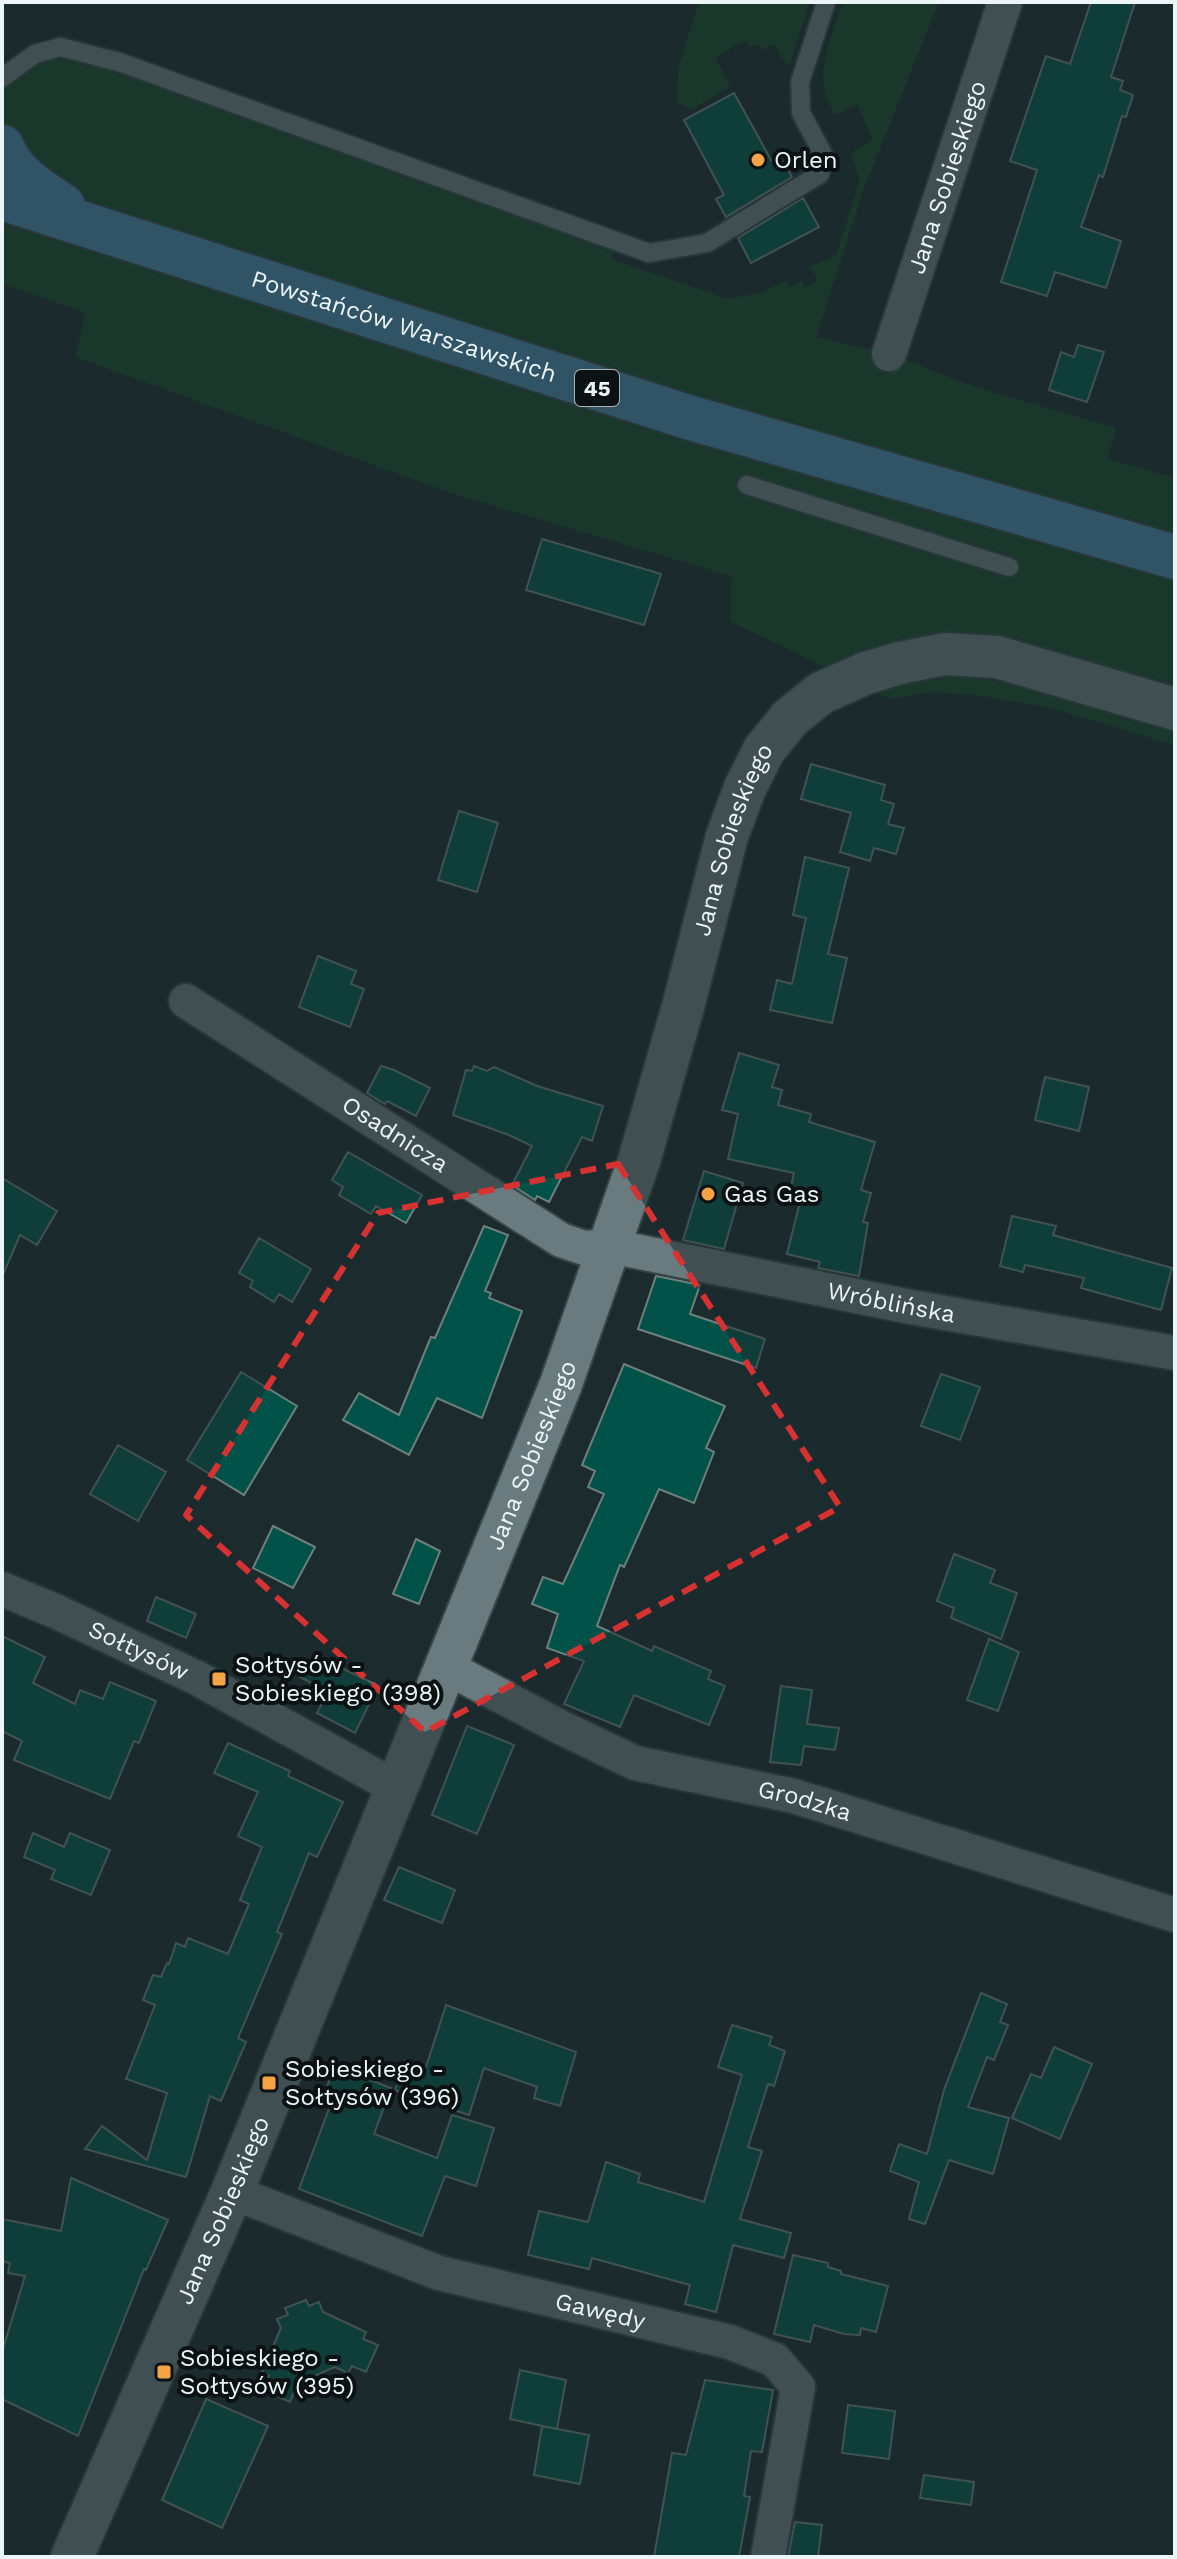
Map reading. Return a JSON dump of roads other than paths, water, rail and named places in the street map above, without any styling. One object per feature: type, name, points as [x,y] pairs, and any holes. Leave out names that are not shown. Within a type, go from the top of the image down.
[{"type":"main road","points":[[2,147],[8,162],[36,188],[106,232]]},
{"type":"main road","name":"Powstańców Warszawskich","points":[[2,198],[691,418],[1163,549]]},
{"type":"street","name":"Jana Sobieskiego","points":[[889,354],[1005,2]]},
{"type":"street","name":"Jana Sobieskiego","points":[[72,2557],[232,2192],[561,1384],[639,1161],[727,836],[745,788],[764,750],[790,718],[821,693],[866,673],[945,654],[997,657],[1175,709]]},
{"type":"street","name":"Osadnicza","points":[[186,1001],[561,1240],[584,1248],[610,1246]]},
{"type":"street","name":"Wróblińska","points":[[610,1246],[911,1307],[1175,1353]]},
{"type":"street","name":"Sołtysów","points":[[2,1589],[197,1678],[397,1788]]},
{"type":"street","name":"Grodzka","points":[[446,1667],[635,1763],[794,1796],[1175,1915]]},
{"type":"street","name":"Gawędy","points":[[232,2192],[439,2273],[743,2346],[775,2360],[798,2387],[768,2557]]},
{"type":"lane","points":[[2,78],[35,54],[60,47],[119,62],[649,253],[707,243],[820,174],[824,156],[801,113],[800,82],[826,2]]},
{"type":"lane","points":[[747,485],[1009,567]]},
{"type":"place","name":"Orlen","points":[[758,160]]},
{"type":"place","name":"Gas Gas","points":[[708,1194]]},
{"type":"place","name":"Sołtysów - Sobieskiego (398)","points":[[219,1679]]},
{"type":"place","name":"Sobieskiego - Sołtysów (396)","points":[[269,2083]]},
{"type":"place","name":"Sobieskiego - Sołtysów (395)","points":[[164,2372]]}]
